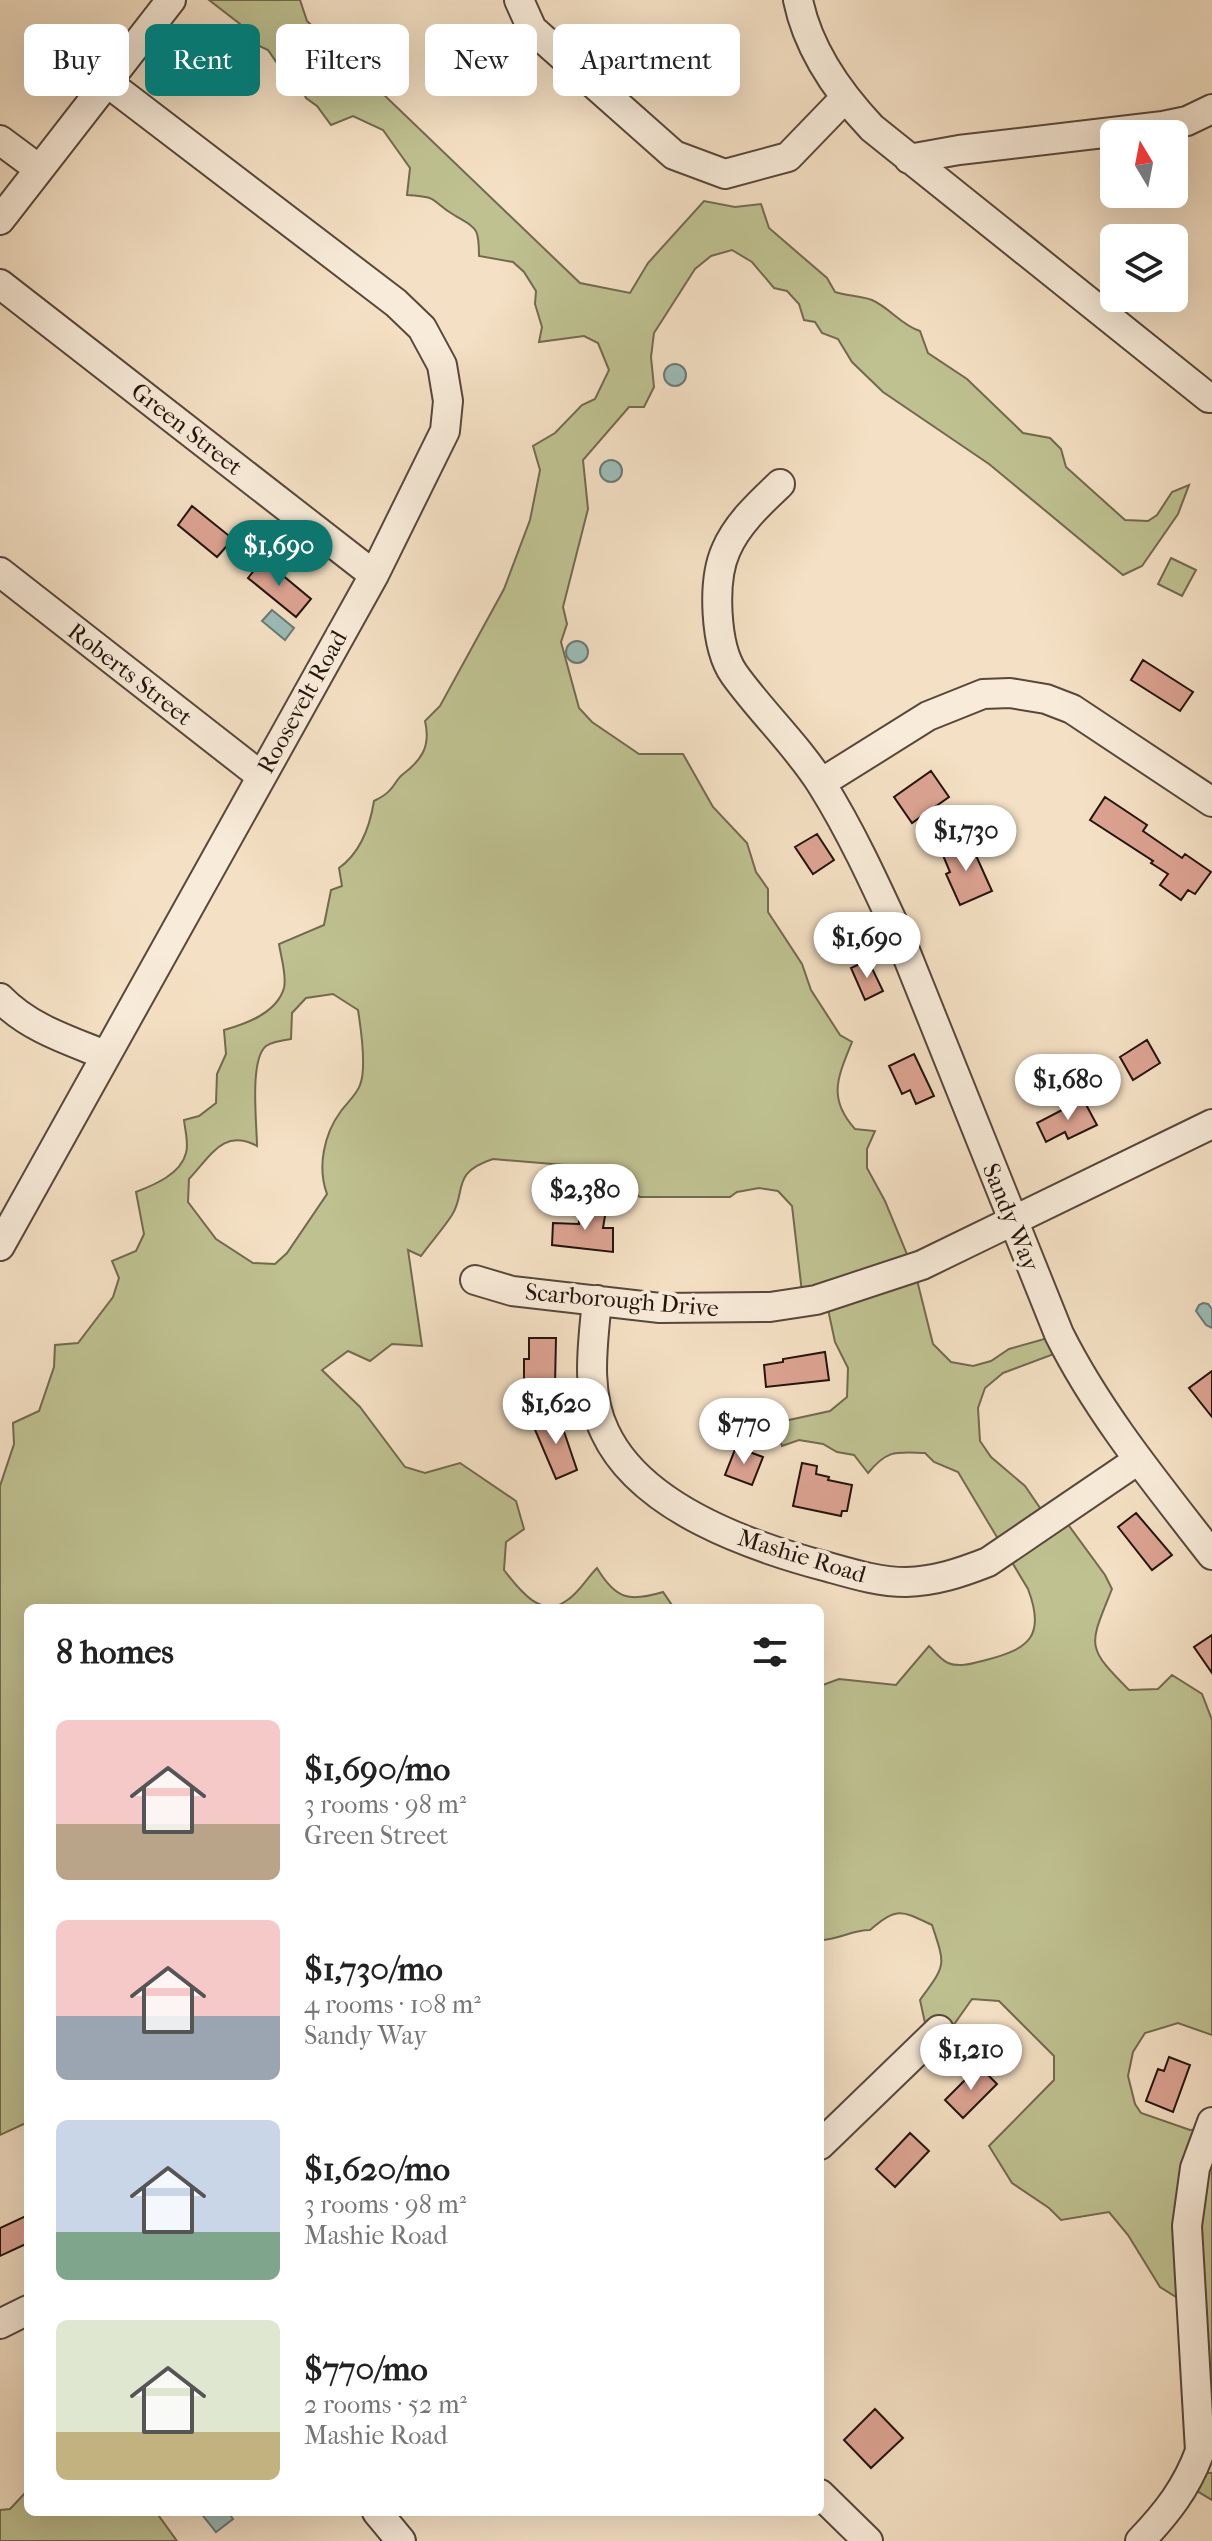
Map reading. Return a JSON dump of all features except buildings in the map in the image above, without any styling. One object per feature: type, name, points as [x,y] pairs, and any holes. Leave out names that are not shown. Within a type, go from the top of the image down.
[{"type":"street","points":[[129,55],[171,0]]},
{"type":"street","points":[[519,0],[532,29],[674,155],[725,174],[788,157],[844,99]]},
{"type":"street","points":[[798,0],[811,42],[844,99],[872,128],[1209,398]]},
{"type":"street","points":[[0,220],[98,96]]},
{"type":"street","name":"Roosevelt Road","points":[[0,1246],[374,575],[445,431],[448,401],[442,365],[422,328],[396,303],[125,96]]},
{"type":"street","points":[[909,159],[959,150],[1163,126],[1187,121],[1212,109]]},
{"type":"street","points":[[0,140],[39,169]]},
{"type":"street","name":"Green Street","points":[[0,284],[374,575]]},
{"type":"street","name":"Sandy Way","points":[[780,484],[751,511],[725,551],[719,583],[720,645],[733,672],[821,783],[876,886],[900,938],[1059,1334],[1080,1375],[1138,1460],[1212,1555]]},
{"type":"street","name":"Roberts Street","points":[[0,572],[261,776]]},
{"type":"street","points":[[821,783],[928,716],[983,694],[1010,693],[1046,699],[1072,709],[1212,802]]},
{"type":"street","points":[[0,998],[16,1015],[105,1055]]},
{"type":"street","name":"Scarborough Drive","points":[[475,1280],[512,1291],[660,1308],[770,1307],[816,1300],[922,1265],[1212,1124]]},
{"type":"street","name":"Mashie Road","points":[[597,1300],[592,1387],[596,1408],[611,1445],[659,1494],[728,1533],[781,1555],[865,1577],[902,1582],[935,1580],[988,1562],[1138,1460]]},
{"type":"street","points":[[824,2141],[939,2030]]},
{"type":"street","points":[[1140,2541],[1179,2497],[1200,2451],[1187,2226],[1195,2168],[1212,2122]]},
{"type":"street","points":[[0,2324],[24,2312]]},
{"type":"street","points":[[824,2498],[868,2541]]},
{"type":"street","points":[[380,2516],[401,2541]]},
{"type":"green space","points":[[209,0],[300,0],[310,24],[276,24],[276,62],[268,50],[260,46],[260,24],[240,24]]},
{"type":"green space","points":[[385,96],[580,283],[630,293],[648,263],[704,201],[735,207],[761,204],[769,228],[827,278],[835,292],[872,300],[920,331],[928,353],[967,379],[1023,433],[1050,438],[1061,449],[1066,467],[1125,520],[1148,521],[1157,515],[1172,492],[1189,485],[1178,514],[1142,566],[1123,575],[989,464],[883,392],[852,362],[838,339],[822,333],[815,322],[804,320],[799,304],[787,291],[774,288],[752,262],[732,250],[711,256],[695,269],[654,333],[651,357],[654,387],[644,407],[629,407],[583,460],[588,509],[563,607],[567,624],[561,642],[579,708],[592,722],[639,754],[683,754],[713,807],[747,843],[756,872],[768,889],[768,912],[802,964],[811,990],[840,1035],[852,1042],[839,1077],[838,1097],[846,1118],[855,1129],[875,1131],[867,1149],[867,1168],[885,1201],[916,1276],[933,1344],[951,1362],[973,1366],[991,1361],[1009,1349],[1055,1336],[1062,1351],[1003,1373],[985,1388],[978,1408],[980,1441],[991,1457],[1025,1486],[1049,1521],[1064,1519],[1105,1575],[1112,1589],[1095,1644],[1105,1664],[1129,1690],[1158,1689],[1172,1675],[1202,1694],[1212,1720],[1212,2035],[1178,2023],[1145,2033],[1133,2052],[1128,2076],[1135,2104],[1141,2113],[1190,2130],[1212,2128],[1212,2410],[1198,2412],[1184,2302],[1160,2287],[1128,2235],[1109,2212],[1061,2220],[1012,2183],[989,2146],[1054,2080],[1054,2056],[999,2001],[972,1999],[948,2033],[930,2046],[920,2000],[941,1965],[940,1949],[932,1925],[900,1913],[887,1917],[870,1930],[824,1939],[824,1685],[839,1679],[896,1685],[929,1646],[943,1660],[957,1665],[1001,1656],[1030,1638],[1035,1618],[1028,1589],[958,1472],[934,1462],[925,1453],[907,1452],[887,1456],[868,1473],[854,1455],[837,1452],[823,1444],[799,1440],[782,1446],[775,1423],[830,1411],[847,1397],[848,1368],[835,1342],[826,1300],[803,1301],[792,1206],[778,1191],[759,1188],[737,1192],[730,1197],[640,1197],[601,1168],[493,1159],[480,1164],[465,1177],[452,1215],[421,1256],[408,1250],[422,1346],[392,1344],[370,1361],[348,1351],[322,1370],[360,1407],[405,1467],[425,1473],[460,1463],[516,1501],[524,1529],[506,1542],[504,1570],[530,1599],[539,1604],[24,1604],[24,2124],[0,2135],[0,1486],[14,1444],[13,1423],[39,1411],[54,1367],[55,1345],[78,1343],[113,1297],[119,1278],[112,1261],[136,1251],[144,1234],[136,1192],[166,1178],[179,1167],[187,1149],[184,1120],[199,1116],[216,1103],[217,1074],[226,1054],[224,1030],[260,1016],[275,1004],[284,988],[285,978],[279,944],[324,925],[331,890],[342,886],[339,868],[353,855],[363,838],[374,801],[388,792],[423,752],[427,738],[425,721],[440,706],[504,589],[530,520],[540,470],[533,446],[555,433],[582,405],[595,399],[609,370],[598,343],[584,336],[539,342],[542,327],[535,304],[536,291],[524,272],[513,262],[479,256],[477,234],[472,226],[430,198],[407,195],[410,168],[383,130],[353,116],[331,125],[317,106],[306,98]],"holes":[[[333,994],[358,1010],[363,1069],[357,1092],[335,1120],[326,1140],[323,1173],[327,1194],[287,1253],[275,1264],[253,1263],[216,1239],[188,1202],[189,1179],[226,1142],[245,1141],[257,1146],[257,1065],[266,1046],[291,1039],[292,1013],[306,998]]]},
{"type":"green space","points":[[1171,558],[1196,570],[1182,596],[1158,584]]},
{"type":"green space","points":[[597,1568],[618,1592],[625,1596],[641,1597],[663,1592],[671,1604],[560,1604],[575,1594]]},
{"type":"green space","points":[[1192,2472],[1212,2473],[1212,2500],[1187,2485]]},
{"type":"green space","points":[[24,2494],[24,2516],[159,2516],[177,2541],[0,2541],[0,2510],[10,2509]]},
{"type":"water","points":[[675,364],[683,367],[686,375],[683,383],[675,386],[667,383],[664,375],[667,367]]},
{"type":"water","points":[[611,460],[619,463],[622,471],[619,479],[611,482],[603,479],[600,471],[603,463]]},
{"type":"water","points":[[272,610],[294,628],[285,640],[262,621]]},
{"type":"water","points":[[577,641],[585,644],[588,652],[585,660],[577,663],[569,660],[566,652],[569,644]]},
{"type":"water","points":[[1203,1303],[1212,1309],[1212,1328],[1196,1311]]},
{"type":"water","points":[[203,2516],[231,2516],[233,2519],[216,2532]]}]
